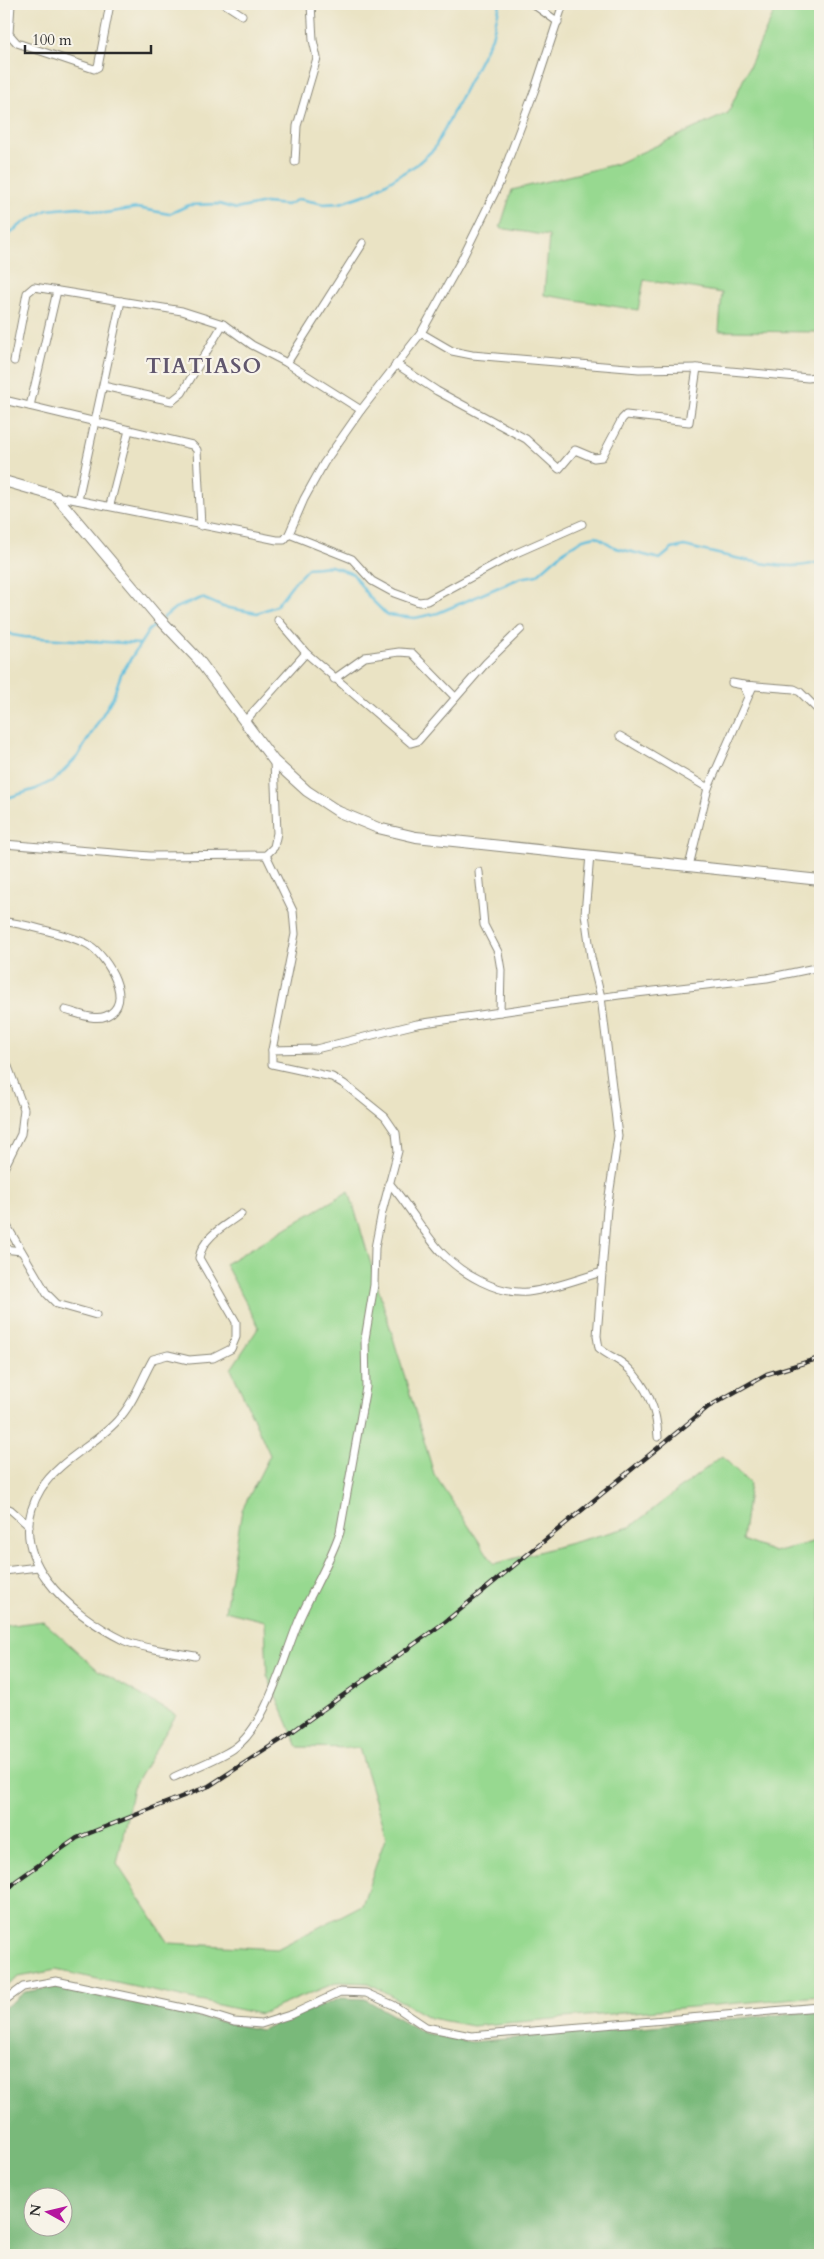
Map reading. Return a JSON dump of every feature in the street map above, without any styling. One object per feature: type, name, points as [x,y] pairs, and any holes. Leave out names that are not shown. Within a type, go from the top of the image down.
[{"type":"street","points":[[11,4],[9,34],[17,43],[94,69],[98,67],[110,4]]},
{"type":"street","points":[[225,4],[242,15]]},
{"type":"street","points":[[295,162],[297,126],[317,58],[313,40],[311,4]]},
{"type":"street","points":[[533,4],[558,22]]},
{"type":"street","points":[[4,482],[56,496],[110,505],[201,526],[284,540],[289,534],[304,499],[324,463],[361,410],[421,333],[462,261],[499,184],[563,4]]},
{"type":"street","points":[[287,363],[363,243]]},
{"type":"street","points":[[14,361],[27,293],[34,287],[182,311],[223,324],[252,344],[287,363],[361,410]]},
{"type":"street","points":[[30,406],[57,291]]},
{"type":"street","points":[[78,500],[121,301]]},
{"type":"street","points":[[103,386],[172,401],[182,393],[223,324]]},
{"type":"street","points":[[421,333],[452,351],[472,355],[639,369],[697,368],[808,378],[820,376]]},
{"type":"street","points":[[396,364],[437,392],[526,439],[559,469],[575,450],[597,459],[602,457],[626,415],[689,422],[697,368]]},
{"type":"street","points":[[4,400],[195,447],[201,526]]},
{"type":"street","points":[[110,505],[129,430]]},
{"type":"street","points":[[56,496],[157,616],[198,659],[274,761],[307,792],[340,812],[378,828],[416,837],[467,844],[590,855],[820,880]]},
{"type":"street","points":[[289,534],[352,559],[372,581],[419,602],[428,601],[514,554],[582,524]]},
{"type":"street","points":[[278,620],[306,653],[410,743],[418,742],[455,697],[521,629]]},
{"type":"street","points":[[334,679],[365,657],[399,652],[412,653],[455,697]]},
{"type":"street","points":[[245,721],[306,653]]},
{"type":"street","points":[[732,682],[742,685],[794,689],[800,692],[820,712]]},
{"type":"street","points":[[742,685],[748,695]]},
{"type":"street","points":[[689,866],[708,788],[753,686]]},
{"type":"street","points":[[620,736],[708,788]]},
{"type":"street","points":[[4,844],[150,856],[266,855],[274,847],[277,833],[274,761]]},
{"type":"street","points":[[174,1777],[234,1748],[257,1722],[276,1684],[300,1618],[333,1552],[340,1532],[366,1387],[365,1339],[374,1285],[375,1248],[398,1152],[396,1133],[385,1117],[344,1084],[332,1078],[276,1067],[271,1060],[296,934],[293,911],[266,855]]},
{"type":"street","points":[[590,855],[585,914],[591,957],[601,997],[618,1136],[607,1210],[598,1336],[599,1348],[628,1367],[641,1383],[652,1400],[657,1420],[658,1437]]},
{"type":"street","points":[[479,872],[484,925],[498,952],[501,970],[500,1012]]},
{"type":"street","points":[[4,922],[28,926],[89,945],[107,963],[117,980],[119,996],[114,1010],[106,1016],[89,1016],[65,1010]]},
{"type":"street","points":[[272,1050],[316,1049],[417,1024],[601,997],[767,978],[820,967]]},
{"type":"street","points":[[4,1056],[24,1109],[21,1134],[4,1168]]},
{"type":"street","points":[[390,1182],[442,1254],[476,1278],[491,1286],[526,1292],[602,1272]]},
{"type":"street","points":[[195,1656],[126,1642],[82,1616],[48,1584],[38,1567],[29,1539],[29,1526],[34,1506],[42,1488],[57,1471],[117,1421],[136,1395],[153,1359],[168,1355],[189,1360],[214,1358],[231,1349],[236,1337],[236,1322],[199,1258],[201,1247],[207,1239],[241,1214]]},
{"type":"street","points":[[4,1221],[47,1294],[57,1304],[96,1315]]},
{"type":"street","points":[[4,1249],[21,1251]]},
{"type":"street","points":[[4,1507],[11,1510],[29,1526]]},
{"type":"street","points":[[4,1571],[38,1567]]},
{"type":"street","points":[[4,2001],[23,1987],[56,1981],[202,2012],[234,2022],[261,2024],[293,2014],[340,1992],[366,1993],[394,2005],[426,2028],[471,2036],[820,2007]]},
{"type":"green space","points":[[778,4],[820,4],[820,332],[719,331],[722,293],[644,280],[638,310],[544,295],[549,236],[500,228],[512,190],[616,164],[728,113]]},
{"type":"green space","points":[[349,1191],[434,1474],[494,1564],[630,1527],[722,1456],[750,1484],[742,1540],[774,1552],[820,1540],[820,1996],[472,2026],[430,2018],[369,1983],[338,1982],[260,2014],[56,1970],[19,1977],[4,1988],[4,1626],[43,1621],[99,1671],[176,1715],[133,1787],[117,1864],[169,1943],[277,1949],[362,1905],[386,1836],[359,1748],[298,1747],[267,1675],[265,1621],[225,1611],[242,1510],[270,1455],[231,1369],[259,1327],[225,1264]]},
{"type":"green space","points":[[55,1987],[261,2030],[341,1998],[365,1999],[424,2033],[471,2042],[820,2011],[820,2255],[4,2255],[4,2008],[25,1992]]},
{"type":"waterway","points":[[4,238],[23,223],[47,210],[78,207],[105,213],[137,208],[169,214],[189,205],[219,204],[236,209],[265,203],[287,205],[299,199],[324,204],[340,203],[370,193],[416,165],[434,149],[492,37],[500,4]]},
{"type":"waterway","points":[[163,618],[175,608],[202,598],[223,607],[257,613],[276,606],[308,568],[331,566],[353,574],[369,597],[387,615],[415,618],[438,613],[520,578],[537,575],[564,551],[583,539],[596,536],[616,548],[660,559],[672,549],[684,546],[773,565],[807,565],[820,561]]},
{"type":"waterway","points":[[4,799],[36,789],[56,779],[78,756],[113,697],[121,674],[149,630],[159,622]]},
{"type":"waterway","points":[[4,629],[12,635],[24,637],[140,644]]},
{"type":"railway","points":[[4,1894],[16,1881],[77,1838],[209,1786],[282,1739],[445,1622],[708,1407],[767,1374],[820,1358]]},
{"type":"district","name":"TIATIASO","points":[[204,366]]}]
